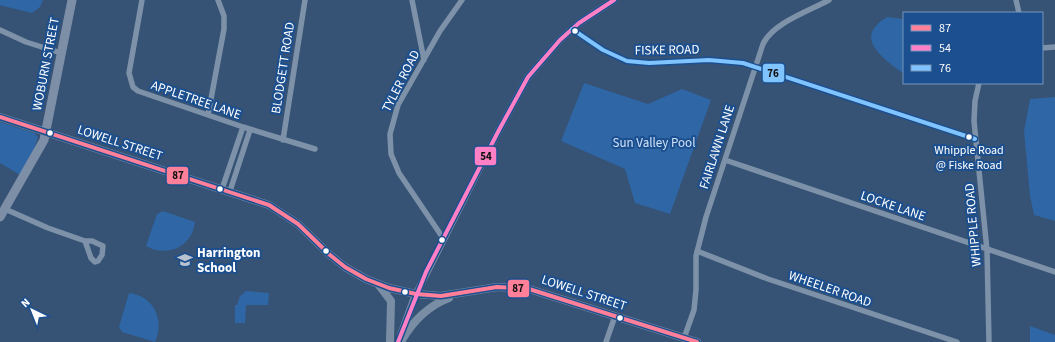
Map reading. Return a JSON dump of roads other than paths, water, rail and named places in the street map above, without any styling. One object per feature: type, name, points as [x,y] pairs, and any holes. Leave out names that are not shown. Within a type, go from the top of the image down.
[{"type":"main road","name":"WOBURN STREET","points":[[0,218],[41,149],[46,132],[72,0]]},
{"type":"main road","name":"LOWELL STREET","points":[[0,117],[269,205],[286,214],[302,227],[337,261],[354,273],[377,284],[416,294],[445,296],[504,286],[529,289],[697,342]]},
{"type":"main road","points":[[377,284],[391,301],[390,342]]},
{"type":"main road","points":[[399,342],[416,320],[432,306],[445,299],[473,291]]},
{"type":"main road","points":[[399,342],[416,294]]},
{"type":"street","name":"APPLETREE LANE","points":[[142,0],[129,66],[129,79],[133,87],[145,94],[250,130],[315,149]]},
{"type":"street","points":[[208,115],[224,30],[224,16],[218,0]]},
{"type":"street","name":"BLODGETT ROAD","points":[[283,140],[305,0]]},
{"type":"street","points":[[412,0],[424,60]]},
{"type":"street","name":"TYLER ROAD","points":[[443,238],[399,173],[391,154],[390,134],[392,122],[398,105],[440,31],[462,0]]},
{"type":"street","points":[[416,294],[443,238],[528,77],[560,40],[572,29],[614,0]]},
{"type":"street","name":"FAIRLAWN LANE","points":[[684,338],[694,310],[696,290],[695,266],[697,251],[706,217],[754,67],[763,44],[770,33],[829,0]]},
{"type":"street","points":[[1016,0],[1020,12]]},
{"type":"street","name":"FISKE ROAD","points":[[572,29],[608,53],[627,61],[649,63],[727,61],[754,67],[975,139]]},
{"type":"street","points":[[0,30],[26,42],[61,53]]},
{"type":"street","points":[[1043,48],[1055,47]]},
{"type":"street","name":"WHIPPLE ROAD","points":[[979,84],[975,101],[975,139],[987,250],[989,342]]},
{"type":"street","points":[[226,190],[242,127]]},
{"type":"street","points":[[226,190],[250,130]]},
{"type":"street","name":"LOCKE LANE","points":[[725,160],[1055,272]]},
{"type":"street","points":[[5,209],[85,241]]},
{"type":"street","name":"WHEELER ROAD","points":[[697,251],[768,279],[957,342]]},
{"type":"street","points":[[606,342],[615,316]]},
{"type":"place","name":"Whipple Road @ Fiske Road","points":[[969,137]]},
{"type":"place","name":"Harrington School","points":[[185,260]]},
{"type":"park label","name":"Sun Valley Pool","points":[[654,143]]}]
